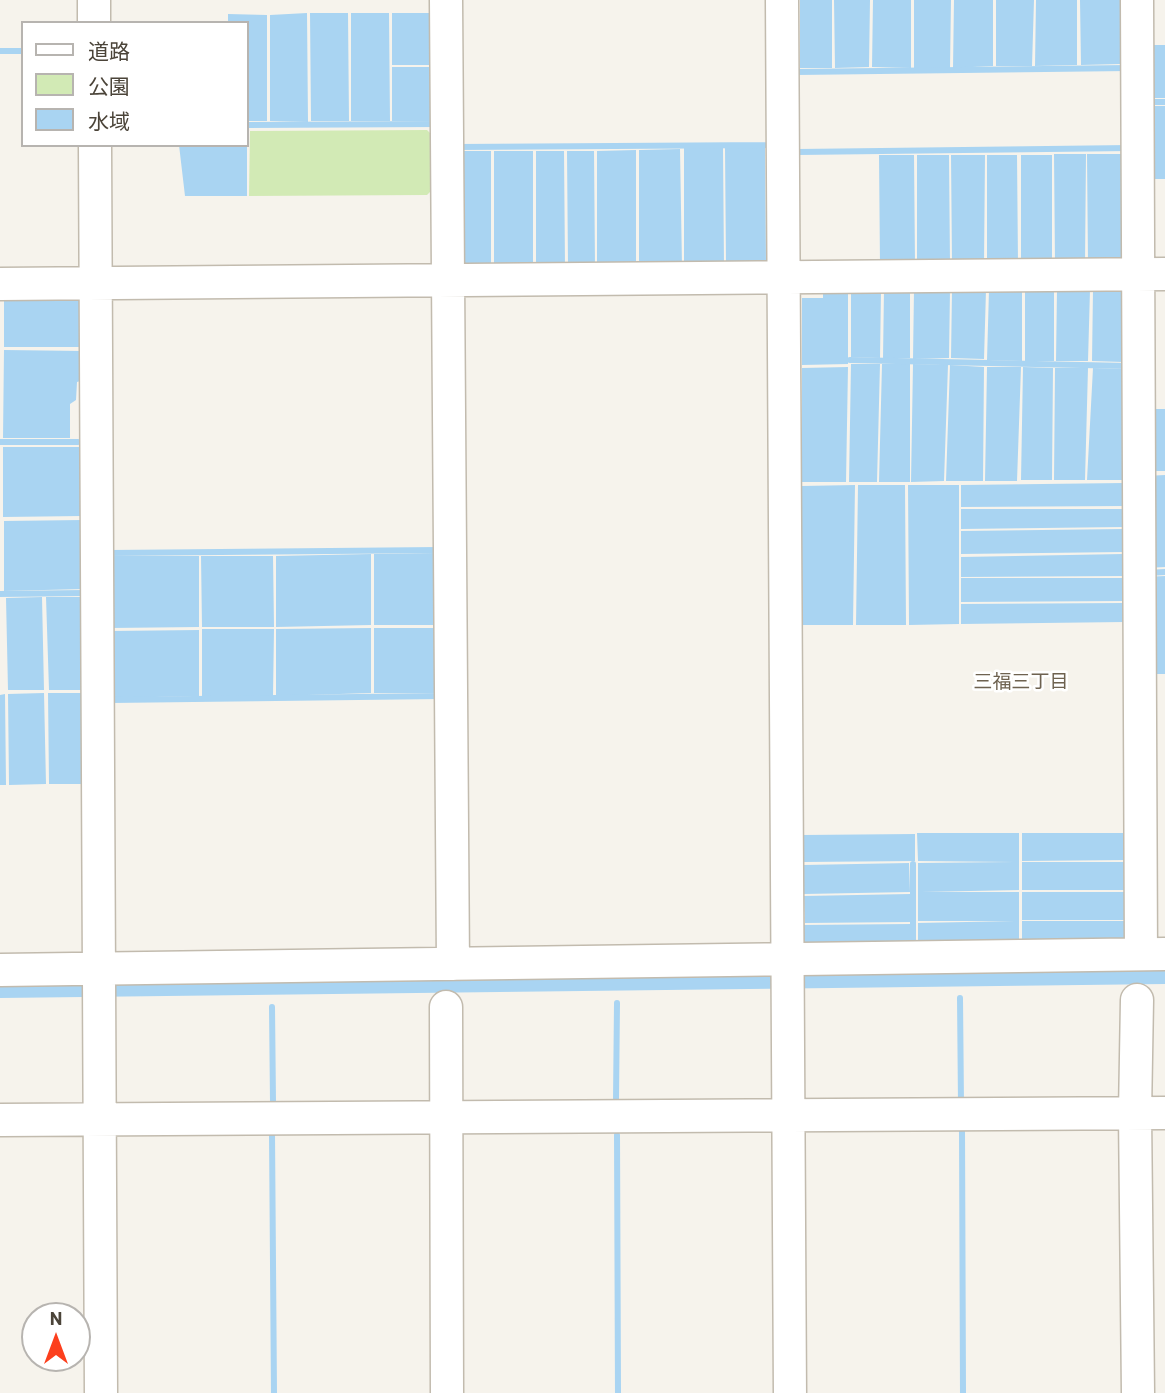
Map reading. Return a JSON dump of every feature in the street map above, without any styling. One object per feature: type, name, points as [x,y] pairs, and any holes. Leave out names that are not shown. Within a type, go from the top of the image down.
[{"type":"street","points":[[94,0],[94,21]]},
{"type":"street","points":[[446,0],[453,964]]},
{"type":"street","points":[[782,0],[786,279],[790,1393]]},
{"type":"street","points":[[0,970],[1153,954],[1152,274],[1137,0]]},
{"type":"street","points":[[95,147],[101,1393]]},
{"type":"street","points":[[0,284],[1152,274]]},
{"type":"street","points":[[1137,1000],[1150,1113],[1138,1393]]},
{"type":"street","points":[[446,1007],[447,1393]]},
{"type":"street","points":[[0,1120],[788,1113],[1150,1113]]},
{"type":"green space","points":[[427,130],[430,133],[431,191],[427,195],[249,196],[250,131]]},
{"type":"water","points":[[800,0],[832,0],[832,68],[800,68]]},
{"type":"water","points":[[834,0],[870,0],[869,67],[835,68]]},
{"type":"water","points":[[873,0],[911,0],[911,68],[872,67]]},
{"type":"water","points":[[914,0],[951,0],[950,68],[914,68]]},
{"type":"water","points":[[954,0],[993,0],[993,66],[953,68]]},
{"type":"water","points":[[996,0],[1034,0],[1032,66],[996,66]]},
{"type":"water","points":[[1036,0],[1077,0],[1077,65],[1035,66]]},
{"type":"water","points":[[1080,0],[1121,0],[1120,64],[1081,65]]},
{"type":"water","points":[[307,13],[308,122],[270,121],[270,15]]},
{"type":"water","points":[[310,13],[348,13],[349,121],[311,121]]},
{"type":"water","points":[[351,13],[389,13],[390,121],[351,121]]},
{"type":"water","points":[[392,13],[430,13],[430,65],[392,65]]},
{"type":"water","points":[[228,14],[267,15],[267,121],[248,121],[248,21],[228,21]]},
{"type":"water","points":[[1143,45],[1165,45],[1165,98],[1143,98]]},
{"type":"water","points":[[392,67],[430,67],[431,121],[392,121]]},
{"type":"water","points":[[1143,106],[1165,106],[1165,179],[1144,179]]},
{"type":"water","points":[[179,147],[247,147],[247,196],[185,196]]},
{"type":"water","points":[[765,147],[766,265],[726,266],[725,148]]},
{"type":"water","points":[[684,148],[723,148],[724,266],[684,266]]},
{"type":"water","points":[[680,149],[682,267],[639,267],[639,150]]},
{"type":"water","points":[[636,150],[636,267],[597,267],[597,151]]},
{"type":"water","points":[[454,151],[491,151],[491,267],[454,267]]},
{"type":"water","points":[[494,151],[533,151],[533,267],[494,267]]},
{"type":"water","points":[[536,151],[564,151],[565,267],[536,267]]},
{"type":"water","points":[[567,151],[594,151],[595,267],[568,267]]},
{"type":"water","points":[[1054,154],[1086,154],[1085,264],[1055,264]]},
{"type":"water","points":[[1087,154],[1121,154],[1122,263],[1088,264]]},
{"type":"water","points":[[879,155],[914,155],[915,264],[880,265]]},
{"type":"water","points":[[917,155],[949,155],[950,264],[917,264]]},
{"type":"water","points":[[951,155],[985,155],[984,264],[952,264]]},
{"type":"water","points":[[987,155],[1017,155],[1018,264],[987,264]]},
{"type":"water","points":[[1021,155],[1052,155],[1052,264],[1021,264]]},
{"type":"water","points":[[1054,289],[1054,361],[1025,361],[1025,290]]},
{"type":"water","points":[[1057,289],[1090,290],[1088,361],[1056,361]]},
{"type":"water","points":[[823,290],[848,290],[848,364],[802,365],[802,298],[823,298]]},
{"type":"water","points":[[851,290],[881,290],[880,358],[851,357]]},
{"type":"water","points":[[884,290],[910,290],[910,358],[883,358]]},
{"type":"water","points":[[914,290],[950,290],[949,358],[913,359]]},
{"type":"water","points":[[952,290],[986,290],[984,359],[951,358]]},
{"type":"water","points":[[989,290],[1022,290],[1022,361],[987,360]]},
{"type":"water","points":[[1093,290],[1124,290],[1123,362],[1092,361]]},
{"type":"water","points":[[4,297],[82,298],[82,347],[4,347]]},
{"type":"water","points":[[4,350],[83,351],[84,380],[77,382],[76,400],[70,404],[70,438],[3,438]]},
{"type":"water","points":[[851,364],[880,364],[877,482],[849,482]]},
{"type":"water","points":[[882,364],[910,364],[910,482],[879,482]]},
{"type":"water","points":[[913,364],[948,365],[944,481],[911,482]]},
{"type":"water","points":[[950,365],[984,367],[983,481],[946,481]]},
{"type":"water","points":[[848,367],[846,482],[802,482],[802,368]]},
{"type":"water","points":[[987,367],[1021,367],[1017,481],[985,481]]},
{"type":"water","points":[[1023,367],[1053,368],[1052,480],[1021,480]]},
{"type":"water","points":[[1055,368],[1088,368],[1085,480],[1054,480]]},
{"type":"water","points":[[1093,368],[1124,369],[1124,480],[1087,480]]},
{"type":"water","points":[[1145,409],[1165,409],[1165,471],[1145,471]]},
{"type":"water","points":[[3,447],[83,447],[82,516],[3,517]]},
{"type":"water","points":[[1165,475],[1165,567],[1146,568],[1145,476]]},
{"type":"water","points":[[1124,483],[1124,506],[961,507],[961,485]]},
{"type":"water","points":[[855,485],[853,625],[802,625],[802,486]]},
{"type":"water","points":[[858,485],[905,485],[906,625],[856,625]]},
{"type":"water","points":[[908,485],[959,485],[959,624],[909,625]]},
{"type":"water","points":[[961,509],[1124,509],[1123,527],[961,529]]},
{"type":"water","points":[[82,520],[84,589],[4,591],[4,521]]},
{"type":"water","points":[[1123,529],[1123,552],[961,554],[961,531]]},
{"type":"water","points":[[435,553],[435,625],[374,625],[374,554]]},
{"type":"water","points":[[371,554],[371,625],[276,627],[276,556]]},
{"type":"water","points":[[1123,554],[1123,576],[961,577],[961,557]]},
{"type":"water","points":[[110,556],[199,556],[199,627],[110,628]]},
{"type":"water","points":[[201,556],[273,556],[274,627],[202,627]]},
{"type":"water","points":[[1165,576],[1165,674],[1145,674],[1144,577]]},
{"type":"water","points":[[961,578],[1124,578],[1124,601],[961,602]]},
{"type":"water","points":[[42,597],[44,690],[8,690],[6,598]]},
{"type":"water","points":[[46,597],[84,597],[83,690],[49,690]]},
{"type":"water","points":[[1124,603],[1124,622],[961,624],[961,604]]},
{"type":"water","points":[[371,628],[371,693],[276,696],[276,629]]},
{"type":"water","points":[[374,628],[434,628],[434,693],[374,693]]},
{"type":"water","points":[[202,629],[274,629],[273,696],[202,696]]},
{"type":"water","points":[[199,630],[199,696],[110,698],[110,631]]},
{"type":"water","points":[[44,693],[46,784],[9,785],[8,694]]},
{"type":"water","points":[[48,693],[84,693],[84,784],[49,784]]},
{"type":"water","points":[[5,694],[6,785],[0,785],[0,695]]},
{"type":"water","points":[[917,833],[1019,833],[1019,890],[922,892],[1019,892],[1019,949],[918,945],[918,923],[1015,921],[918,921],[918,863],[1014,862],[918,861]]},
{"type":"water","points":[[1022,833],[1124,833],[1125,860],[1022,861]]},
{"type":"water","points":[[915,834],[915,861],[804,862],[803,835]]},
{"type":"water","points":[[1022,862],[1124,862],[1125,890],[1022,890]]},
{"type":"water","points":[[909,863],[910,892],[804,894],[804,865]]},
{"type":"water","points":[[1022,892],[1124,892],[1124,920],[1022,920]]},
{"type":"water","points":[[910,894],[910,922],[805,923],[804,896]]},
{"type":"water","points":[[1022,921],[1124,921],[1124,951],[1022,944]]},
{"type":"water","points":[[910,924],[910,951],[804,952],[804,925]]},
{"type":"water","points":[[1165,965],[1165,984],[0,998],[0,980]]},
{"type":"waterway","points":[[0,51],[21,51]]},
{"type":"waterway","points":[[796,72],[1128,68]]},
{"type":"waterway","points":[[1146,102],[1165,102]]},
{"type":"waterway","points":[[248,125],[437,124]]},
{"type":"waterway","points":[[457,147],[770,145],[770,140]]},
{"type":"waterway","points":[[798,152],[1130,148]]},
{"type":"waterway","points":[[850,360],[1128,366]]},
{"type":"waterway","points":[[0,442],[78,442]]},
{"type":"waterway","points":[[110,553],[440,550]]},
{"type":"waterway","points":[[1147,573],[1165,572]]},
{"type":"waterway","points":[[0,594],[85,593]]},
{"type":"waterway","points":[[111,700],[441,696]]},
{"type":"waterway","points":[[913,864],[913,950]]},
{"type":"waterway","points":[[960,998],[961,1104]]},
{"type":"waterway","points":[[616,1100],[617,1003]]},
{"type":"waterway","points":[[272,1007],[273,1102]]},
{"type":"waterway","points":[[962,1131],[963,1393]]},
{"type":"waterway","points":[[272,1134],[274,1393]]},
{"type":"waterway","points":[[617,1135],[618,1393]]},
{"type":"district","name":"三福三丁目","points":[[1021,682]]}]
